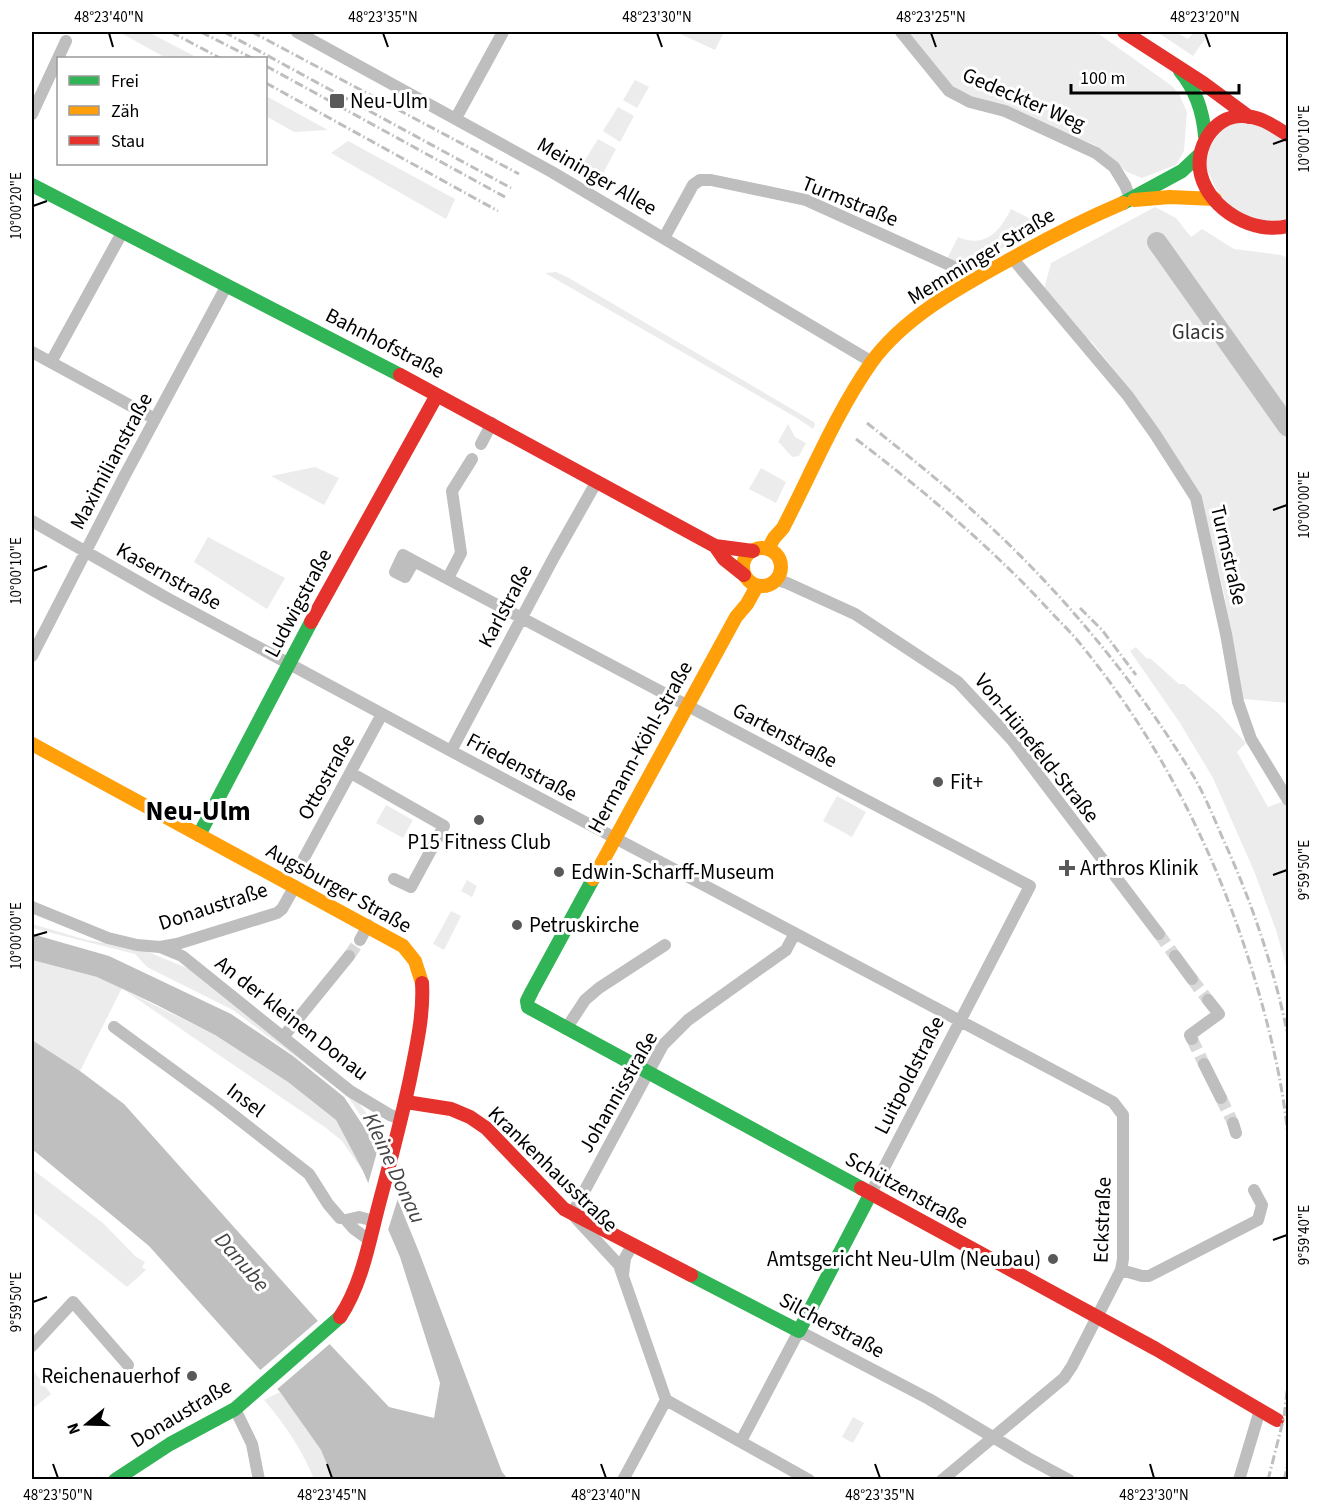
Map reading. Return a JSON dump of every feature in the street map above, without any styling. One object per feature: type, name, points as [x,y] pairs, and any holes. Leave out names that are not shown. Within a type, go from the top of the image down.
[{"type":"street","name":"Meininger Allee","points":[[297,32],[456,118],[872,362]]},
{"type":"street","points":[[456,118],[503,32]]},
{"type":"street","name":"Gedeckter Weg","points":[[901,32],[949,91],[970,102],[1005,111],[1096,153],[1114,167],[1131,200]]},
{"type":"street","points":[[1124,32],[1175,66],[1209,85],[1249,117]]},
{"type":"street","points":[[32,114],[35,95],[66,41]]},
{"type":"street","points":[[1175,66],[1192,88],[1203,114],[1205,136],[1199,155],[1200,170],[1206,186],[1215,199],[1244,222],[1272,229],[1288,237]]},
{"type":"street","points":[[1205,136],[1221,122],[1239,117],[1249,117],[1285,129]]},
{"type":"street","name":"Memminger Straße","points":[[771,551],[774,538],[783,528],[846,405],[872,362],[893,339],[926,311],[975,279],[1078,222],[1131,200],[1182,171],[1199,155]]},
{"type":"street","name":"Turmstraße","points":[[664,238],[693,185],[700,180],[711,180],[806,200],[965,272],[975,279]]},
{"type":"street","name":"Bahnhofstraße","points":[[32,185],[492,423],[715,546],[753,550]]},
{"type":"street","name":"Memminger Straße","points":[[1131,200],[1170,197],[1215,199]]},
{"type":"street","points":[[1272,229],[1288,226]]},
{"type":"street","points":[[51,362],[123,231]]},
{"type":"street","name":"Turmstraße","points":[[1013,259],[1128,396],[1196,498],[1239,702],[1251,739],[1288,800]]},
{"type":"street","name":"Maximilianstraße","points":[[32,656],[227,285]]},
{"type":"street","points":[[32,352],[155,419]]},
{"type":"street","name":"Ludwigstraße","points":[[200,835],[289,664],[437,394]]},
{"type":"street","points":[[481,444],[492,423]]},
{"type":"street","points":[[448,578],[461,553],[452,491],[472,459]]},
{"type":"street","name":"Karlstraße","points":[[451,751],[597,481]]},
{"type":"street","name":"Kasernstraße","points":[[32,521],[289,664]]},
{"type":"street","name":"Bahnhofstraße","points":[[715,546],[724,559],[750,581]]},
{"type":"street","points":[[750,581],[770,585],[778,578],[781,563],[771,551],[760,548],[753,550]]},
{"type":"street","name":"Hermann-Köhl-Straße","points":[[530,993],[736,616],[747,603],[750,581],[744,562],[753,550]]},
{"type":"street","name":"Gartenstraße","points":[[414,561],[1030,886]]},
{"type":"street","name":"Von-Hünefeld-Straße","points":[[778,578],[855,614],[958,682],[1011,740],[1159,934]]},
{"type":"street","name":"Friedenstraße","points":[[289,664],[961,1021]]},
{"type":"street","name":"Ottostraße","points":[[304,858],[382,714]]},
{"type":"street","name":"Augsburger Straße","points":[[32,744],[403,946],[410,952],[422,979]]},
{"type":"street","points":[[351,773],[444,826],[411,887],[394,879]]},
{"type":"street","name":"Donaustraße","points":[[32,907],[108,938],[137,945],[160,947],[177,944],[277,913],[282,909],[295,886]]},
{"type":"street","name":"Luitpoldstraße","points":[[741,1441],[1030,886]]},
{"type":"street","points":[[360,940],[368,925]]},
{"type":"street","name":"Johannisstraße","points":[[572,1214],[663,1045],[688,1020],[786,950],[795,933]]},
{"type":"street","points":[[566,1029],[585,1000],[599,988],[665,945]]},
{"type":"street","name":"An der kleinen Donau","points":[[160,947],[182,956],[350,1091],[390,1115],[402,1119]]},
{"type":"street","points":[[284,1036],[349,956]]},
{"type":"street","points":[[1175,956],[1192,979]]},
{"type":"street","name":"Donaustraße","points":[[115,1479],[170,1444],[235,1409],[344,1313],[350,1302],[369,1240],[406,1102],[423,1004],[422,979]]},
{"type":"street","name":"Schützenstraße","points":[[530,993],[526,1001],[529,1008],[647,1074],[872,1193],[1097,1317],[1277,1420]]},
{"type":"street","points":[[1192,1039],[1190,1035],[1219,1014],[1208,1000]]},
{"type":"street","name":"Eckstraße","points":[[942,1479],[1064,1377],[1072,1366],[1121,1270],[1123,1259],[1123,1115],[1110,1100],[961,1021]]},
{"type":"street","name":"Insel","points":[[114,1027],[218,1103],[309,1174],[327,1204],[340,1218]]},
{"type":"street","points":[[1204,1064],[1221,1098]]},
{"type":"street","name":"Krankenhausstraße","points":[[406,1102],[451,1109],[478,1122],[564,1209],[572,1214],[616,1261],[666,1400]]},
{"type":"street","points":[[1121,1270],[1149,1276],[1258,1220],[1262,1205],[1254,1190]]},
{"type":"street","name":"Silcherstraße","points":[[572,1214],[928,1399],[1070,1479]]},
{"type":"street","points":[[369,1240],[346,1220],[376,1216]]},
{"type":"street","name":"Krankenhausstraße","points":[[623,1276],[625,1258],[633,1244]]},
{"type":"street","points":[[32,1346],[72,1302],[128,1365]]},
{"type":"street","points":[[623,1479],[666,1400],[809,1479]]},
{"type":"street","points":[[235,1409],[252,1444],[259,1479]]},
{"type":"street","points":[[1239,1479],[1260,1410]]},
{"type":"green space","points":[[119,32],[148,32],[196,57],[164,57]]},
{"type":"green space","points":[[676,32],[724,32],[715,50]]},
{"type":"green space","points":[[904,32],[1096,32],[1172,86],[1179,94],[1187,112],[1184,151],[1176,165],[1142,178],[1127,172],[1095,145],[951,88]]},
{"type":"green space","points":[[1157,32],[1176,32],[1188,39],[1194,32],[1210,32],[1193,56]]},
{"type":"green space","points":[[635,80],[649,87],[637,108],[623,100]]},
{"type":"green space","points":[[267,97],[328,130],[294,132],[267,117]]},
{"type":"green space","points":[[618,107],[634,116],[620,142],[603,131]]},
{"type":"green space","points":[[1253,122],[1288,142],[1288,218],[1279,221],[1256,220],[1225,207],[1203,161],[1222,125]]},
{"type":"green space","points":[[598,139],[616,149],[601,177],[582,165]]},
{"type":"green space","points":[[348,141],[455,199],[446,219],[331,153]]},
{"type":"green space","name":"Glacis","points":[[1155,207],[1176,218],[1191,237],[1202,229],[1234,249],[1281,255],[1288,258],[1288,703],[1243,699],[1224,593],[1201,500],[1143,406],[1092,342],[1073,327],[1044,289],[1051,263]]},
{"type":"green space","points":[[1011,209],[1044,226],[983,259],[965,272],[945,263],[958,237],[976,241],[990,236],[1001,225]]},
{"type":"green space","points":[[556,272],[814,422],[813,429],[545,273]]},
{"type":"green space","points":[[788,424],[795,437],[806,443],[799,456],[793,457],[778,442]]},
{"type":"green space","points":[[315,467],[339,478],[324,505],[271,476]]},
{"type":"green space","points":[[761,468],[786,482],[776,503],[749,489]]},
{"type":"green space","points":[[208,537],[285,578],[267,609],[194,562]]},
{"type":"green space","points":[[1136,647],[1146,658],[1151,659],[1179,684],[1184,684],[1219,714],[1246,743],[1237,752],[1268,807],[1284,801],[1288,812],[1288,972],[1276,930],[1254,871],[1213,778],[1180,723],[1130,651]]},
{"type":"green space","points":[[837,796],[866,812],[852,837],[823,821]]},
{"type":"green space","points":[[386,805],[413,820],[403,838],[376,823]]},
{"type":"green space","points":[[467,880],[477,886],[472,897],[461,891]]},
{"type":"green space","points":[[451,911],[461,916],[444,950],[433,944]]},
{"type":"green space","points":[[32,924],[87,940],[141,949],[199,973],[350,1091],[381,1133],[379,1148],[376,1139],[347,1095],[233,1010],[147,967],[135,954],[32,928]]},
{"type":"green space","points":[[32,960],[97,977],[122,988],[80,1071],[32,1040]]},
{"type":"green space","points":[[124,990],[213,1034],[288,1082],[336,1120],[363,1171],[342,1141],[326,1128]]},
{"type":"green space","points":[[32,1169],[103,1223],[136,1257],[145,1262],[142,1267],[146,1270],[127,1287],[32,1211]]},
{"type":"green space","points":[[32,1371],[51,1394],[32,1409]]},
{"type":"green space","points":[[280,1392],[321,1450],[333,1479],[314,1479],[292,1438],[264,1400]]},
{"type":"green space","points":[[853,1417],[864,1423],[853,1443],[842,1437]]},
{"type":"water","name":"Danube","points":[[32,934],[109,956],[231,1014],[293,1056],[344,1097],[374,1142],[419,1252],[502,1472],[508,1479],[333,1479],[321,1450],[280,1392],[149,1246],[32,1149],[32,1040],[80,1071],[124,1104],[326,1330],[321,1335],[389,1407],[434,1418],[440,1383],[400,1257],[363,1171],[336,1120],[288,1082],[215,1035],[97,977],[32,960]]},
{"type":"pier","points":[[379,1145],[399,1195],[388,1230],[368,1184]]},
{"type":"pier","points":[[320,1319],[329,1329],[325,1335],[332,1342],[275,1391],[258,1372]]},
{"type":"waterway","points":[[1157,242],[1288,427]]},
{"type":"tunnel","points":[[1159,934],[1175,956]]},
{"type":"tunnel","points":[[349,956],[360,940]]},
{"type":"tunnel","points":[[1192,979],[1208,1000]]},
{"type":"tunnel","points":[[1192,1039],[1204,1064]]},
{"type":"tunnel","points":[[1221,1098],[1233,1123]]},
{"type":"railway","points":[[171,32],[218,57]]},
{"type":"railway","points":[[201,32],[250,57]]},
{"type":"railway","points":[[224,32],[511,188]]},
{"type":"railway","points":[[252,32],[519,174]]},
{"type":"railway","points":[[267,67],[505,197]]},
{"type":"railway","points":[[267,84],[498,211]]},
{"type":"railway","points":[[867,423],[954,494],[1042,578],[1097,640],[1148,707],[1198,784],[1234,863],[1269,960],[1288,1036]]},
{"type":"railway","points":[[856,439],[956,520],[1027,586],[1078,641],[1139,725],[1188,809],[1227,898],[1244,944],[1272,1044],[1288,1136]]},
{"type":"railway","points":[[1080,608],[1102,630],[1136,675]]},
{"type":"railway","points":[[1268,1480],[1284,1417],[1288,1383]]},
{"type":"railway","points":[[1284,1480],[1288,1464]]},
{"type":"traffic: fast","points":[[1180,71],[1198,101],[1205,136]]},
{"type":"traffic: fast","points":[[1123,203],[1182,171],[1199,155]]},
{"type":"traffic: fast","points":[[32,185],[400,375]]},
{"type":"traffic: fast","points":[[199,835],[311,622]]},
{"type":"traffic: fast","points":[[593,879],[532,991],[527,1001],[528,1007],[861,1188]]},
{"type":"traffic: fast","points":[[691,1275],[799,1331],[871,1193]]},
{"type":"traffic: fast","points":[[115,1480],[170,1444],[235,1409],[340,1317]]},
{"type":"traffic: slow","points":[[1134,200],[1170,197],[1215,199]]},
{"type":"traffic: slow","points":[[768,549],[783,528],[858,382],[884,346],[916,317],[971,281],[1051,237],[1123,203]]},
{"type":"traffic: slow","points":[[762,548],[769,549],[775,554],[780,560],[781,567],[780,574],[775,580],[769,585],[762,586],[755,585],[749,580],[744,574],[743,567],[744,560],[749,554],[755,549],[762,548]]},
{"type":"traffic: slow","points":[[593,879],[736,617],[747,604],[757,586]]},
{"type":"traffic: slow","points":[[32,744],[403,946],[415,961],[422,983]]},
{"type":"traffic: jam","points":[[1124,32],[1203,83],[1249,117]]},
{"type":"traffic: jam","points":[[1288,135],[1255,118],[1232,117],[1214,128],[1203,145],[1200,155],[1201,175],[1206,188],[1224,209],[1235,217],[1261,227],[1288,226]]},
{"type":"traffic: jam","points":[[400,375],[715,546],[753,551]]},
{"type":"traffic: jam","points":[[311,622],[437,395]]},
{"type":"traffic: jam","points":[[715,546],[724,559],[744,575]]},
{"type":"traffic: jam","points":[[340,1317],[354,1291],[364,1262],[399,1126],[419,1031],[422,983]]},
{"type":"traffic: jam","points":[[406,1102],[451,1109],[470,1117],[486,1128],[564,1209],[691,1275]]},
{"type":"traffic: jam","points":[[861,1188],[1156,1349],[1277,1420]]},
{"type":"place","name":"Neu-Ulm","points":[[337,101]]},
{"type":"place","name":"Fit+","points":[[938,782]]},
{"type":"place","name":"P15 Fitness Club","points":[[479,820]]},
{"type":"place","name":"Arthros Klinik","points":[[1067,868]]},
{"type":"place","name":"Edwin-Scharff-Museum","points":[[559,872]]},
{"type":"place","name":"Petruskirche","points":[[517,925]]},
{"type":"place","name":"Amtsgericht Neu-Ulm (Neubau)","points":[[1053,1259]]},
{"type":"place","name":"Reichenauerhof","points":[[192,1376]]},
{"type":"district","name":"Neu-Ulm","points":[[198,811]]},
{"type":"water label","name":"Kleine Donau","points":[[394,1168]]}]
